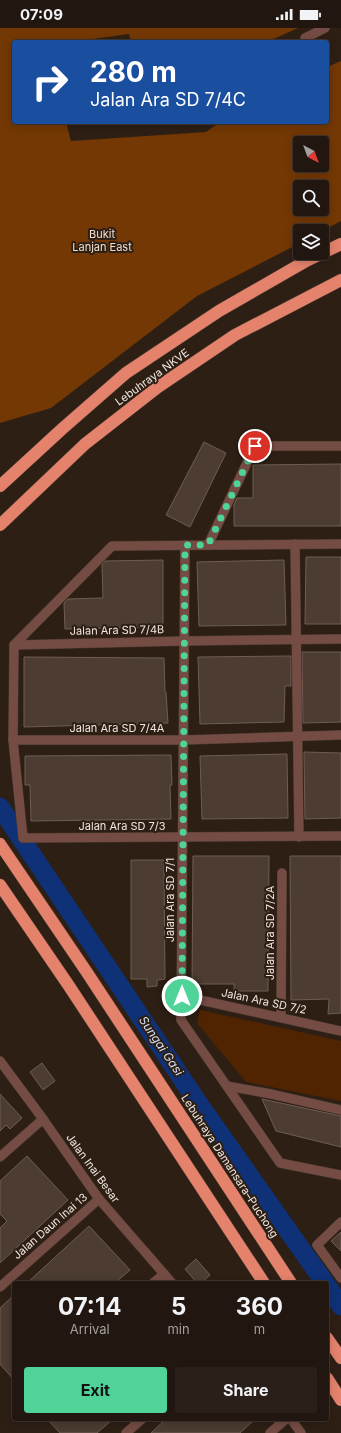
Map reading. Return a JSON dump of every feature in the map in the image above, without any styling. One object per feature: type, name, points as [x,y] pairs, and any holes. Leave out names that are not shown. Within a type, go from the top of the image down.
[{"type":"highway","name":"Lebuhraya NKVE","points":[[0,486],[126,373],[219,311],[306,261],[341,244]]},
{"type":"highway","name":"Lebuhraya NKVE","points":[[0,525],[85,444],[158,387],[235,335],[341,280]]},
{"type":"highway","name":"Lebuhraya Damansara–Puchong","points":[[0,844],[86,971],[290,1281]]},
{"type":"highway","points":[[0,885],[69,986],[263,1281]]},
{"type":"highway","points":[[329,1341],[341,1358]]},
{"type":"highway","points":[[329,1381],[341,1400]]},
{"type":"street","points":[[305,38],[325,28]]},
{"type":"street","points":[[208,545],[255,446],[341,446]]},
{"type":"street","points":[[295,544],[299,837]]},
{"type":"street","points":[[13,740],[14,645],[112,546],[341,544]]},
{"type":"street","name":"Jalan Ara SD 7/1","points":[[185,545],[181,1020],[280,1163],[341,1175]]},
{"type":"street","name":"Jalan Ara SD 7/4B","points":[[14,645],[341,639]]},
{"type":"street","name":"Jalan Ara SD 7/4A","points":[[13,740],[183,740],[341,736]]},
{"type":"street","name":"Jalan Ara SD 7/3","points":[[13,740],[23,838],[341,836]]},
{"type":"street","name":"Jalan Ara SD 7/2A","points":[[281,1018],[282,873]]},
{"type":"street","name":"Jalan Ara SD 7/2","points":[[182,996],[341,1031]]},
{"type":"street","name":"Jalan Inai Besar","points":[[0,1061],[99,1199],[170,1281]]},
{"type":"street","points":[[227,1086],[271,1094],[341,1110]]},
{"type":"street","points":[[0,1157],[43,1119]]},
{"type":"street","name":"Jalan Daun Inai 13","points":[[0,1287],[99,1199]]},
{"type":"street","points":[[341,1222],[317,1244],[341,1278]]},
{"type":"street","points":[[156,1281],[164,1274]]},
{"type":"street","points":[[126,1433],[140,1421]]},
{"type":"street","points":[[270,1433],[284,1421]]},
{"type":"street","points":[[292,1421],[301,1433]]},
{"type":"shaded area","points":[[200,1010],[341,1041],[341,1101],[246,1082],[197,1023]]},
{"type":"green space","name":"Bukit Lanjan East","points":[[0,28],[298,28],[271,40],[130,40],[129,34],[86,40],[12,40],[12,124],[67,124],[71,141],[206,132],[217,124],[329,124],[329,66],[341,61],[341,221],[329,227],[329,224],[293,224],[293,247],[197,296],[51,408],[0,423]]},
{"type":"building","points":[[204,442],[226,453],[190,527],[166,515]]},
{"type":"building","points":[[341,464],[341,526],[234,526],[234,505],[237,498],[253,498],[253,465]]},
{"type":"building","points":[[306,557],[341,557],[341,624],[305,624]]},
{"type":"building","points":[[163,560],[163,627],[65,629],[64,603],[68,599],[103,598],[102,565],[105,561]]},
{"type":"building","points":[[284,560],[286,625],[199,626],[197,562]]},
{"type":"building","points":[[302,652],[341,652],[341,722],[303,723]]},
{"type":"building","points":[[291,656],[291,686],[285,686],[284,722],[200,724],[198,657]]},
{"type":"building","points":[[24,657],[164,658],[168,723],[24,727]]},
{"type":"building","points":[[304,752],[341,753],[341,818],[305,819]]},
{"type":"building","points":[[287,754],[288,818],[202,819],[200,756]]},
{"type":"building","points":[[171,755],[171,819],[31,821],[30,785],[25,785],[25,756]]},
{"type":"building","points":[[193,856],[269,856],[268,991],[234,991],[234,984],[192,984]]},
{"type":"building","points":[[290,856],[341,856],[341,1013],[328,1014],[329,999],[291,1000]]},
{"type":"building","points":[[131,860],[164,860],[165,979],[157,980],[157,986],[147,987],[147,979],[131,979]]},
{"type":"building","points":[[42,1063],[55,1081],[43,1090],[30,1072]]},
{"type":"building","points":[[0,1094],[22,1118],[10,1129],[6,1125],[0,1131]]},
{"type":"building","points":[[262,1099],[341,1116],[341,1147],[276,1131]]},
{"type":"building","points":[[27,1156],[68,1200],[0,1263],[0,1228],[7,1221],[0,1214],[0,1181]]},
{"type":"building","points":[[89,1226],[130,1270],[117,1281],[29,1281]]},
{"type":"building","points":[[341,1232],[341,1251],[331,1241]]},
{"type":"building","points":[[196,1259],[210,1275],[203,1281],[195,1281],[185,1269]]},
{"type":"building","points":[[12,1297],[12,1378],[0,1364],[0,1308]]},
{"type":"building","points":[[49,1421],[111,1421],[97,1433],[60,1433]]},
{"type":"building","points":[[164,1421],[253,1421],[240,1433],[151,1433]]},
{"type":"waterway","name":"Sungai Gasi","points":[[0,807],[199,1104],[324,1281]]},
{"type":"waterway","name":"Sungai Gasi","points":[[329,1289],[341,1306]]},
{"type":"route","points":[[182,996],[185,545],[208,545],[255,446]]}]
